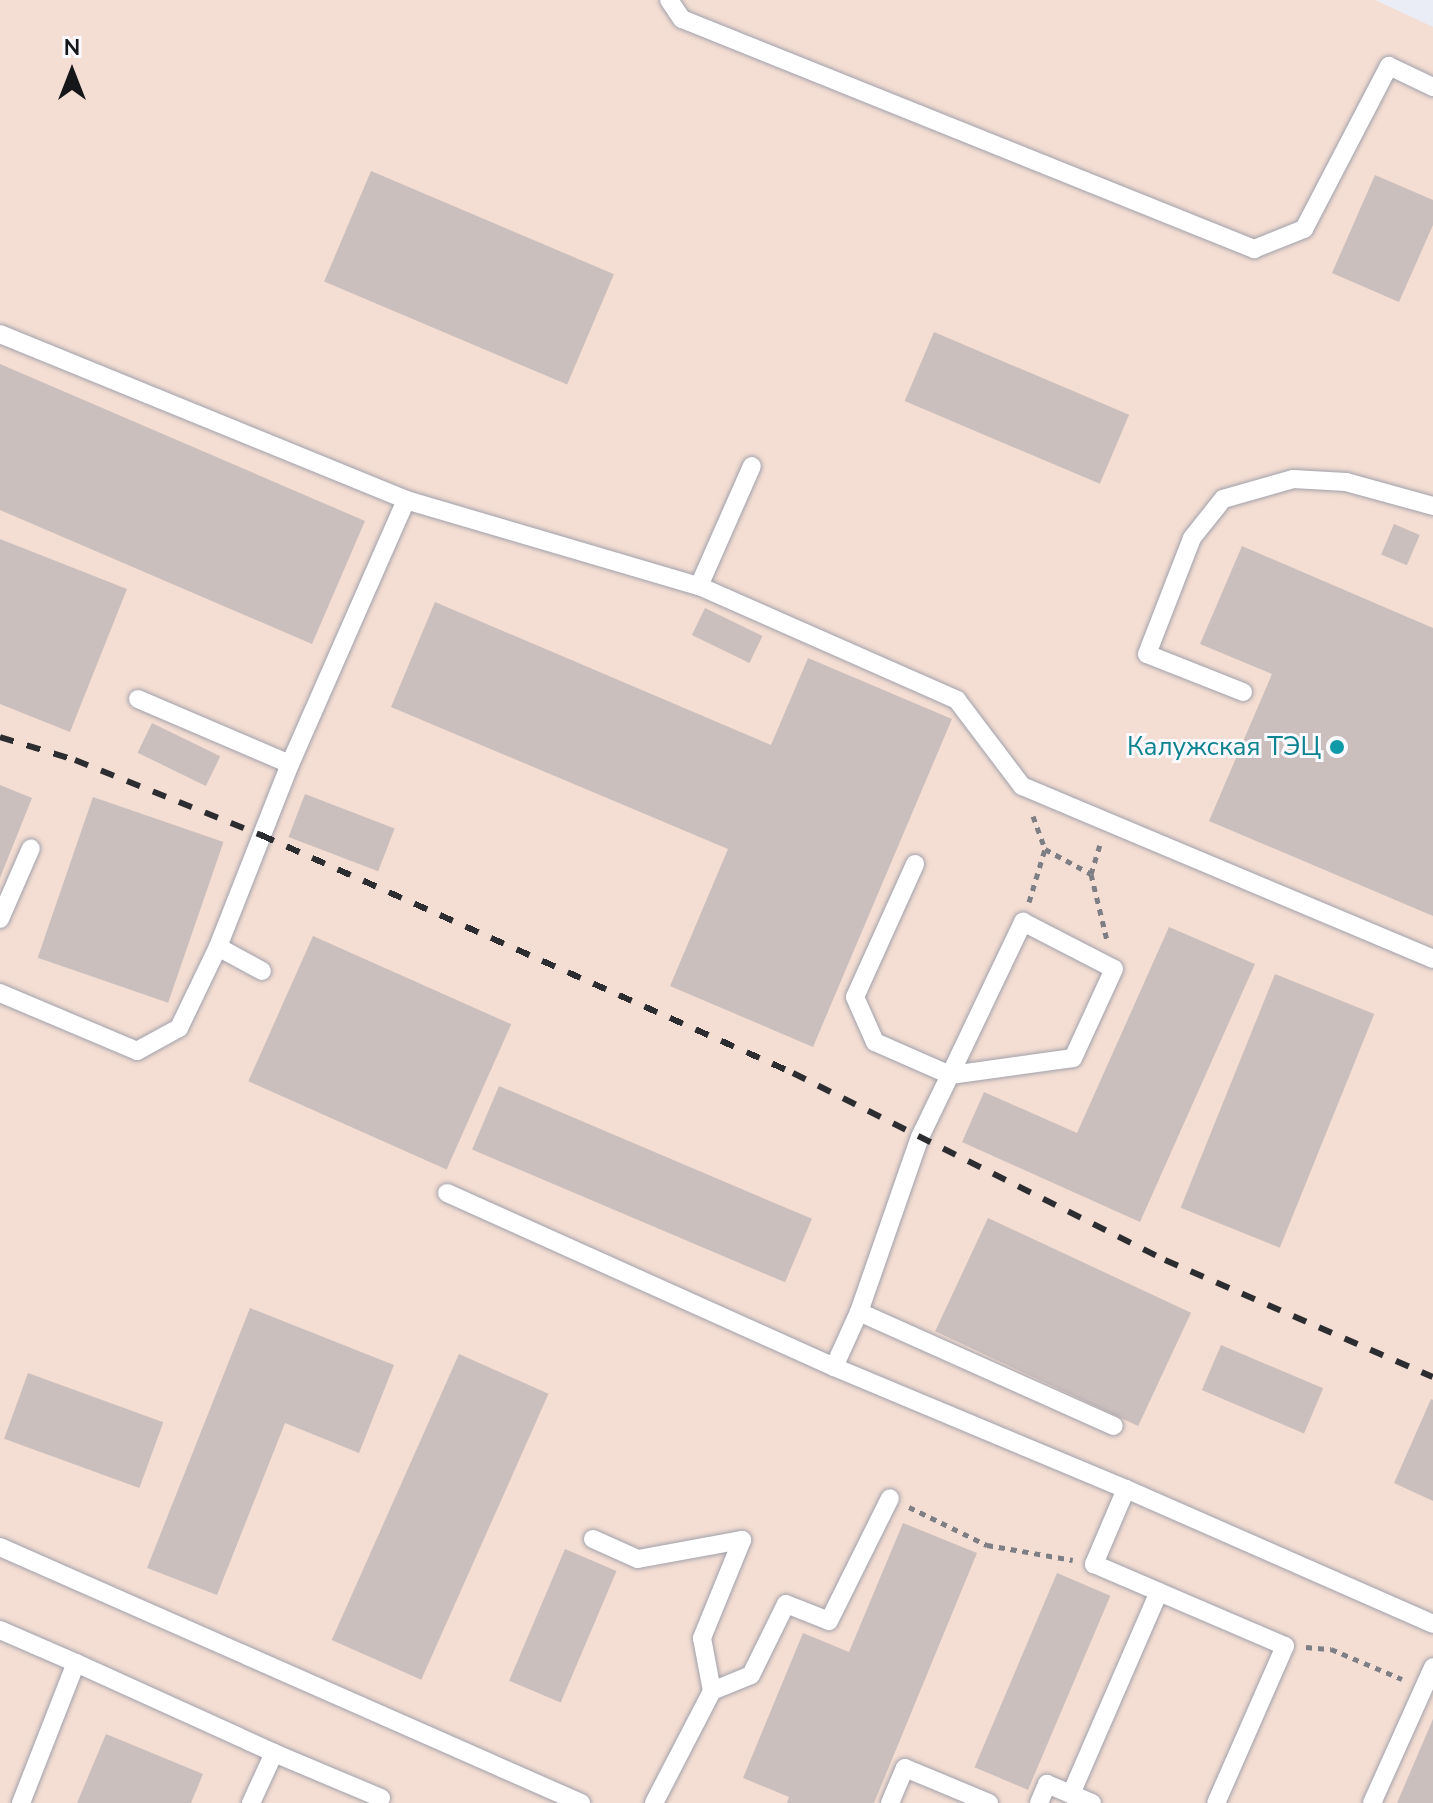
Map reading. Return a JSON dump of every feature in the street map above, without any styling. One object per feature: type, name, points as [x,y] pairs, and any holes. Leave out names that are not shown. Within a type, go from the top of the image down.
[{"type":"lane","points":[[669,0],[682,19],[1254,249],[1304,229],[1389,66],[1433,87]]},
{"type":"lane","points":[[0,334],[406,500],[699,586],[957,700],[1022,786],[1433,959]]},
{"type":"lane","points":[[699,586],[752,466]]},
{"type":"lane","points":[[1243,692],[1147,654],[1192,538],[1223,499],[1293,479],[1346,482],[1433,506]]},
{"type":"lane","points":[[0,993],[137,1051],[179,1028],[218,947],[290,764],[406,500]]},
{"type":"lane","points":[[138,699],[290,764]]},
{"type":"lane","points":[[0,919],[31,848]]},
{"type":"lane","points":[[834,1367],[859,1312],[920,1137],[950,1075],[1023,922],[1114,969],[1073,1058],[950,1075],[875,1042],[855,997],[915,864]]},
{"type":"lane","points":[[218,947],[262,971]]},
{"type":"lane","points":[[447,1193],[834,1367],[1126,1489],[1433,1624]]},
{"type":"lane","points":[[859,1312],[1114,1426]]},
{"type":"lane","points":[[1126,1489],[1094,1564],[1285,1646],[1216,1803]]},
{"type":"lane","points":[[712,1691],[751,1675],[786,1604],[829,1621],[890,1498]]},
{"type":"lane","points":[[593,1539],[638,1559],[742,1540],[702,1638],[712,1691],[654,1803]]},
{"type":"lane","points":[[0,1547],[581,1803]]},
{"type":"lane","points":[[1071,1794],[1159,1592]]},
{"type":"lane","points":[[0,1630],[383,1801]]},
{"type":"lane","points":[[21,1803],[76,1663]]},
{"type":"lane","points":[[1372,1803],[1433,1667]]},
{"type":"lane","points":[[251,1803],[274,1753]]},
{"type":"lane","points":[[890,1803],[905,1768],[989,1803]]},
{"type":"lane","points":[[1039,1803],[1047,1784],[1092,1803]]},
{"type":"path","points":[[1023,922],[1045,849],[1091,874],[1114,969]]},
{"type":"path","points":[[890,1498],[987,1545],[1094,1564]]},
{"type":"path","points":[[1285,1646],[1331,1649],[1423,1689]]},
{"type":"shaded area","points":[[0,0],[1375,0],[1433,27],[1433,1803],[0,1803]]},
{"type":"building","points":[[371,171],[614,274],[567,385],[324,281]]},
{"type":"building","points":[[1375,175],[1433,200],[1433,225],[1399,302],[1332,273]]},
{"type":"building","points":[[934,332],[1129,415],[1100,484],[905,401]]},
{"type":"building","points":[[0,364],[365,521],[312,644],[0,510]]},
{"type":"building","points":[[1394,524],[1420,535],[1407,565],[1381,554]]},
{"type":"building","points":[[0,539],[127,589],[70,732],[0,704]]},
{"type":"building","name":"Калужская ТЭЦ","points":[[1242,546],[1433,628],[1433,916],[1209,821],[1272,674],[1200,644]]},
{"type":"building","points":[[435,602],[771,745],[808,658],[952,719],[813,1047],[670,986],[728,849],[391,707]]},
{"type":"building","points":[[705,608],[763,636],[749,663],[692,635]]},
{"type":"building","points":[[152,723],[220,756],[206,786],[138,753]]},
{"type":"building","points":[[0,785],[32,798],[0,878]]},
{"type":"building","points":[[305,794],[395,828],[378,871],[289,837]]},
{"type":"building","points":[[93,797],[223,842],[168,1003],[38,958]]},
{"type":"building","points":[[1169,927],[1255,964],[1140,1222],[962,1142],[984,1092],[1077,1133]]},
{"type":"building","points":[[313,936],[511,1024],[447,1170],[248,1081]]},
{"type":"building","points":[[1275,974],[1374,1014],[1280,1248],[1181,1208]]},
{"type":"building","points":[[499,1086],[812,1219],[785,1282],[472,1150]]},
{"type":"building","points":[[988,1218],[1191,1313],[1138,1426],[935,1331]]},
{"type":"building","points":[[250,1308],[394,1365],[359,1453],[285,1423],[217,1595],[147,1568]]},
{"type":"building","points":[[1221,1345],[1323,1388],[1304,1433],[1202,1390]]},
{"type":"building","points":[[459,1354],[549,1394],[421,1680],[332,1640]]},
{"type":"building","points":[[28,1373],[163,1422],[139,1488],[4,1439]]},
{"type":"building","points":[[1433,1400],[1433,1501],[1394,1483]]},
{"type":"building","points":[[903,1523],[977,1553],[874,1803],[787,1803],[789,1797],[743,1778],[803,1633],[849,1652]]},
{"type":"building","points":[[565,1549],[617,1571],[561,1703],[509,1681]]},
{"type":"building","points":[[1057,1573],[1110,1596],[1028,1790],[975,1767]]},
{"type":"building","points":[[1433,1719],[1433,1803],[1397,1803]]},
{"type":"building","points":[[106,1734],[203,1774],[191,1803],[77,1803]]},
{"type":"railway","points":[[0,737],[75,760],[261,835],[793,1073],[1165,1260],[1433,1377]]},
{"type":"place","name":"Калужская ТЭЦ","points":[[1337,747]]}]
